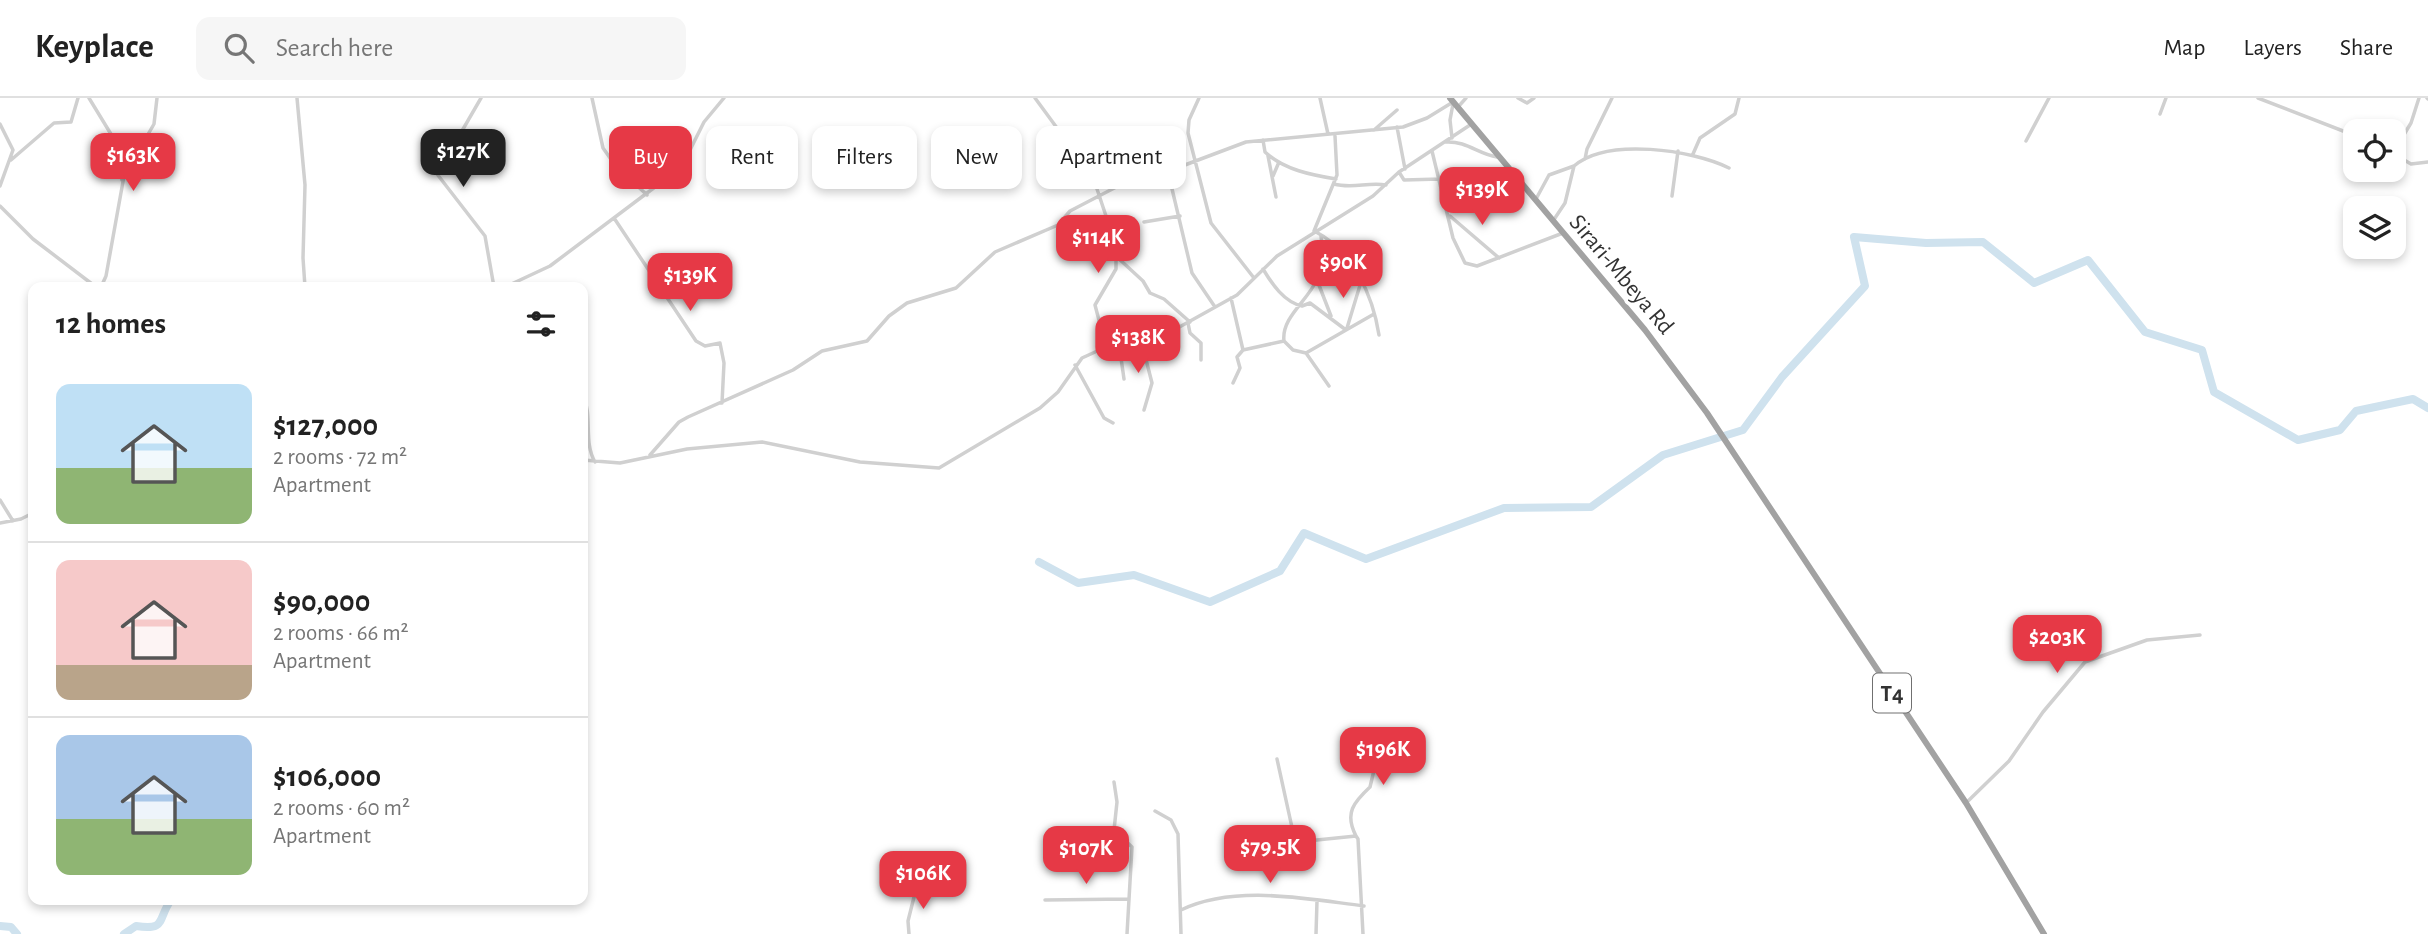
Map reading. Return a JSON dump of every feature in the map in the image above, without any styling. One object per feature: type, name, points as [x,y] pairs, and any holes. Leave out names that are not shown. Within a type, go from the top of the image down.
[{"type":"highway","name":"Sirari-Mbeya Rd","points":[[1454,102],[1646,330],[1707,413],[1966,803]]},
{"type":"highway","name":"T4","points":[[1966,803],[2044,934]]},
{"type":"street","points":[[11,160],[54,123],[71,121],[78,98]]},
{"type":"street","points":[[89,98],[117,144],[122,182],[106,276],[102,282]]},
{"type":"street","points":[[122,182],[154,124],[157,98]]},
{"type":"street","points":[[297,98],[305,185],[305,282]]},
{"type":"street","points":[[481,98],[436,171],[485,236],[493,282]]},
{"type":"street","points":[[592,98],[603,148],[615,165],[647,195]]},
{"type":"street","points":[[515,282],[550,266],[647,195],[678,167],[704,122],[724,98]]},
{"type":"street","points":[[1035,98],[1057,126]]},
{"type":"street","points":[[1199,98],[1188,133],[1211,223],[1254,278]]},
{"type":"street","points":[[1320,98],[1328,134]]},
{"type":"street","points":[[1186,164],[1246,142],[1397,127],[1427,118],[1466,98]]},
{"type":"street","points":[[1518,98],[1527,103],[1534,98]]},
{"type":"street","points":[[1585,159],[1587,149],[1612,98]]},
{"type":"street","points":[[1693,154],[1700,138],[1735,114],[1739,98]]},
{"type":"street","points":[[2026,141],[2049,98]]},
{"type":"street","points":[[2160,114],[2166,98]]},
{"type":"street","points":[[2258,98],[2343,131]]},
{"type":"street","points":[[2406,132],[2420,98]]},
{"type":"street","points":[[1452,138],[1450,120],[1454,102]]},
{"type":"street","points":[[1374,130],[1397,110]]},
{"type":"street","points":[[0,124],[12,145],[11,160],[0,186]]},
{"type":"street","points":[[588,461],[620,463],[650,455],[724,443],[762,442],[860,462],[939,468],[1040,408],[1058,392],[1075,365],[1106,347],[1165,335],[1231,298],[1277,256],[1387,185],[1399,172],[1471,124]]},
{"type":"street","points":[[1397,127],[1405,169]]},
{"type":"street","points":[[1315,233],[1339,167],[1334,134]]},
{"type":"street","points":[[1264,140],[1276,198]]},
{"type":"street","points":[[1445,142],[1460,142],[1485,155],[1500,158]]},
{"type":"street","points":[[1535,200],[1549,175],[1585,159],[1633,150],[1678,151],[1729,168]]},
{"type":"street","points":[[1433,151],[1453,238],[1465,263],[1477,266],[1565,232]]},
{"type":"street","points":[[1672,196],[1678,151]]},
{"type":"street","points":[[1267,154],[1279,162],[1346,188],[1368,183],[1387,185]]},
{"type":"street","points":[[2406,160],[2411,164],[2428,162]]},
{"type":"street","points":[[1273,177],[1279,162]]},
{"type":"street","points":[[1553,220],[1565,203],[1574,166]]},
{"type":"street","points":[[1444,198],[1494,171],[1510,171]]},
{"type":"street","points":[[1399,172],[1404,180],[1440,179]]},
{"type":"street","points":[[1097,189],[1118,258],[1116,270],[1095,305],[1106,347]]},
{"type":"street","points":[[650,455],[679,422],[793,370],[822,351],[867,341],[889,316],[907,303],[956,288],[995,252],[1058,225],[1070,211],[1112,189]]},
{"type":"street","points":[[1173,189],[1193,276],[1215,307]]},
{"type":"street","points":[[0,206],[33,239],[91,282]]},
{"type":"street","points":[[1449,215],[1499,258]]},
{"type":"street","points":[[1144,222],[1180,216]]},
{"type":"street","points":[[614,218],[695,341],[705,346],[720,343],[724,363],[722,403]]},
{"type":"street","points":[[1315,233],[1339,247],[1362,280],[1379,335]]},
{"type":"street","points":[[1284,341],[1288,321],[1317,280],[1323,257],[1321,235]]},
{"type":"street","points":[[1118,258],[1143,281],[1150,293],[1164,299],[1189,323],[1190,332],[1201,343],[1201,360]]},
{"type":"street","points":[[1263,269],[1277,289],[1299,306]]},
{"type":"street","points":[[1317,280],[1331,316]]},
{"type":"street","points":[[1346,329],[1362,280]]},
{"type":"street","points":[[1231,298],[1243,350]]},
{"type":"street","points":[[1299,306],[1310,303],[1346,329]]},
{"type":"street","points":[[1306,353],[1374,314]]},
{"type":"street","points":[[1140,340],[1152,383],[1144,410]]},
{"type":"street","points":[[1233,383],[1240,368],[1237,357],[1243,350],[1284,341]]},
{"type":"street","points":[[1284,341],[1293,350],[1306,353],[1329,386]]},
{"type":"street","points":[[1119,344],[1124,379]]},
{"type":"street","points":[[1075,365],[1104,418],[1113,423]]},
{"type":"street","points":[[588,412],[589,450],[595,462]]},
{"type":"street","points":[[0,500],[13,521]]},
{"type":"street","points":[[0,523],[28,515]]},
{"type":"street","points":[[1966,803],[2010,761],[2043,712],[2085,662],[2147,640],[2200,635]]},
{"type":"street","points":[[1363,934],[1361,852],[1351,826],[1350,810],[1373,781],[1375,766],[1383,759],[1383,738]]},
{"type":"street","points":[[1277,759],[1293,832],[1307,841],[1356,836]]},
{"type":"street","points":[[1114,782],[1117,802],[1114,830],[1132,847],[1127,934]]},
{"type":"street","points":[[1155,811],[1171,820],[1178,834],[1181,934]]},
{"type":"street","points":[[909,934],[908,921],[915,889]]},
{"type":"street","points":[[1181,910],[1194,903],[1230,898],[1317,901],[1364,906]]},
{"type":"street","points":[[1045,900],[1128,899]]},
{"type":"street","points":[[1316,934],[1317,901]]},
{"type":"waterway","points":[[1039,562],[1078,583],[1134,575],[1210,602],[1280,571],[1304,533],[1366,559],[1504,508],[1591,507],[1663,455],[1743,430],[1782,377],[1865,286],[1854,237],[1926,243],[1983,242],[2034,283],[2088,260],[2145,332],[2202,350],[2214,392],[2298,440],[2340,430],[2356,411],[2413,399],[2428,408]]},
{"type":"waterway","points":[[124,934],[136,926],[157,925],[168,905]]},
{"type":"waterway","points":[[0,926],[11,927],[17,934]]}]
